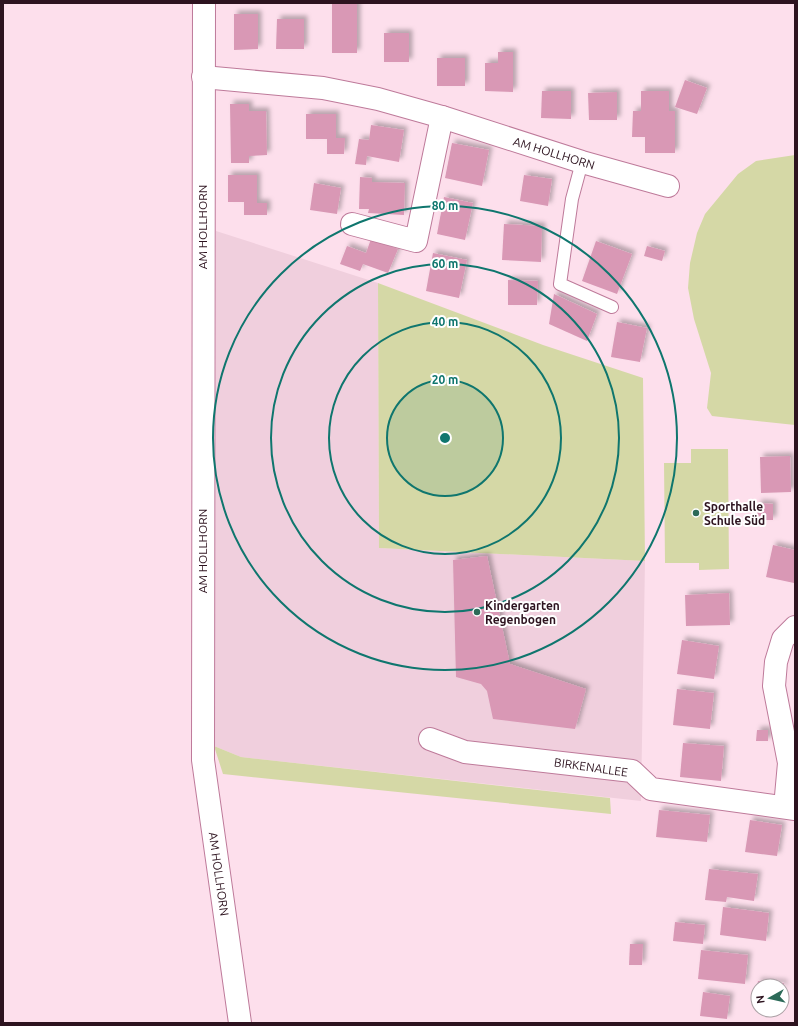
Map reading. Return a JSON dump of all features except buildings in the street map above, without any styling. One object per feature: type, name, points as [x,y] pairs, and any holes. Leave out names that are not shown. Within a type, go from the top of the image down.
[{"type":"street","name":"AM HOLLHORN","points":[[204,3],[202,760],[240,1023]]},
{"type":"street","name":"AM HOLLHORN","points":[[203,77],[323,88],[378,99],[442,117],[582,162],[668,186]]},
{"type":"street","points":[[352,224],[416,240],[442,117]]},
{"type":"street","points":[[790,808],[789,763],[774,686],[776,662],[783,639],[795,627]]},
{"type":"street","name":"BIRKENALLEE","points":[[430,739],[465,752],[632,771],[652,789],[790,808]]},
{"type":"lane","points":[[582,162],[572,199],[560,284],[612,307]]},
{"type":"shaded area","points":[[216,231],[378,283],[379,548],[645,561],[641,801],[241,757],[214,746]]},
{"type":"green space","points":[[795,155],[795,425],[712,416],[707,408],[711,373],[694,319],[688,288],[690,263],[697,233],[705,214],[738,174],[756,161]]},
{"type":"green space","points":[[378,283],[543,345],[643,378],[645,561],[379,548]]},
{"type":"green space","name":"Sporthalle Schule Süd","points":[[691,449],[728,449],[729,569],[699,570],[699,563],[665,563],[664,463],[691,463]]},
{"type":"green space","points":[[214,746],[241,757],[610,798],[611,814],[223,774]]},
{"type":"place","name":"Sporthalle Schule Süd","points":[[696,513]]},
{"type":"place","name":"Kindergarten Regenbogen","points":[[477,612]]}]
